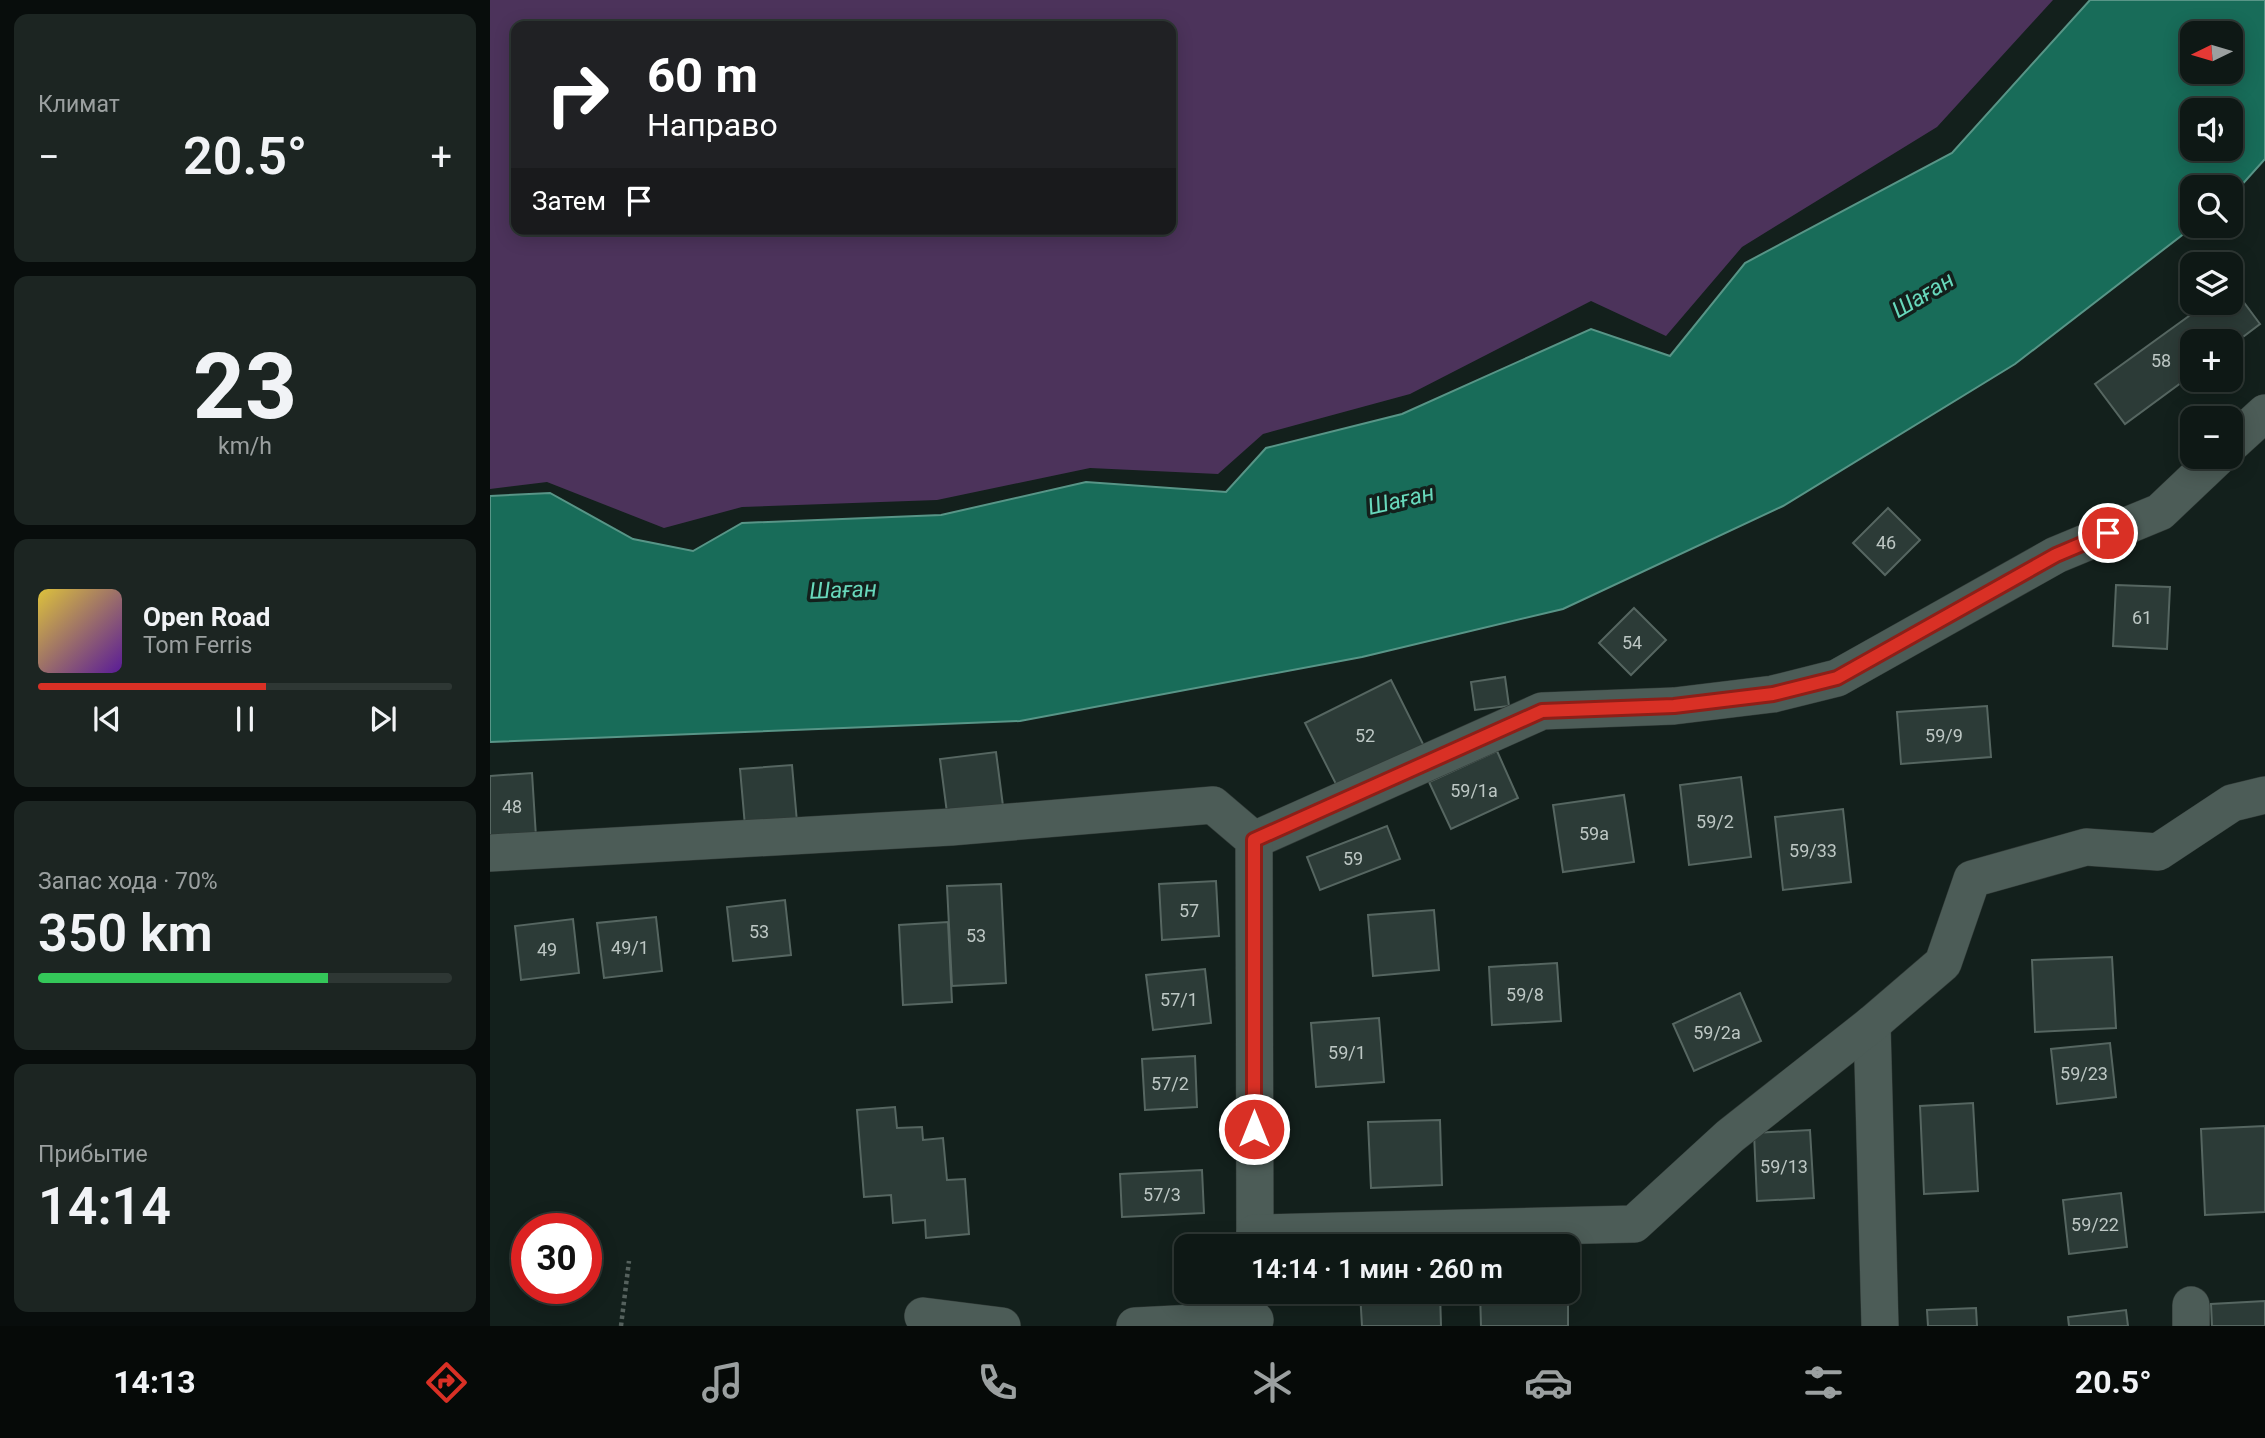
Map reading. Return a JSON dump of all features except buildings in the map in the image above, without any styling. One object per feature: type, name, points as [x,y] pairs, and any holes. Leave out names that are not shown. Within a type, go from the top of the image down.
[{"type":"street","points":[[2243,433],[2265,413]]},
{"type":"street","points":[[1254,840],[1542,711],[1674,706],[1773,694],[1837,678],[2056,555],[2160,512],[2205,469]]},
{"type":"street","points":[[1397,1234],[1634,1224],[1730,1136],[1872,1024],[1944,963],[1972,879],[2086,847],[2158,852],[2232,803],[2265,795]]},
{"type":"street","points":[[490,853],[951,827],[1213,805],[1254,840],[1255,1234]]},
{"type":"street","points":[[1872,1024],[1880,1326]]},
{"type":"street","points":[[1135,1326],[1255,1312]]},
{"type":"street","points":[[923,1316],[1002,1326]]},
{"type":"path","points":[[621,1326],[629,1261]]},
{"type":"shaded area","points":[[490,0],[2053,0],[1937,127],[1742,247],[1666,336],[1591,301],[1410,394],[1263,434],[1218,474],[1090,468],[937,500],[742,507],[664,528],[547,482],[490,489]]},
{"type":"water","name":"Шаған","points":[[2090,0],[2265,0],[2265,159],[2243,184],[2243,175],[2180,175],[2180,237],[2015,364],[1783,506],[1563,609],[1362,657],[1020,721],[490,742],[490,496],[550,493],[633,539],[693,551],[742,523],[941,515],[1086,482],[1226,492],[1266,448],[1402,414],[1591,329],[1670,356],[1745,263],[1952,153]]},
{"type":"route","points":[[1254,1129],[1254,840],[1542,711],[1674,706],[1773,694],[1837,678],[2056,555],[2108,533]]}]
